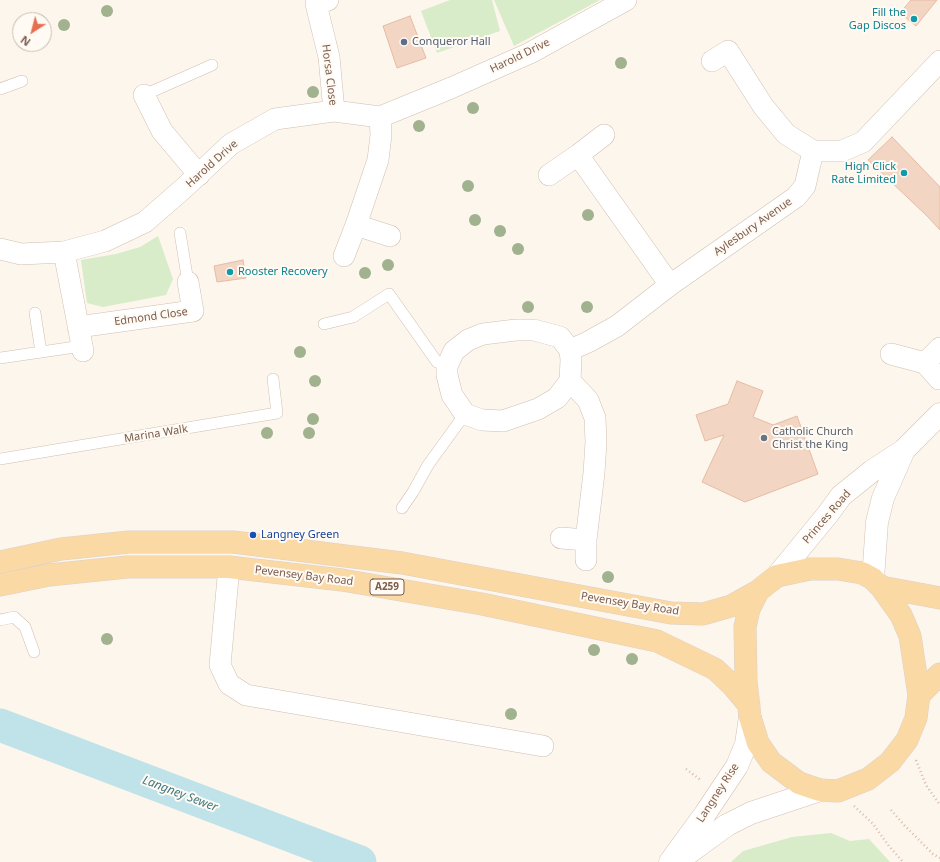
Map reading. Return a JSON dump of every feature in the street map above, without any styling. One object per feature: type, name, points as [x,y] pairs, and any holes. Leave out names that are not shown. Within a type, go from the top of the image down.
[{"type":"main road","name":"Pevensey Bay Road","points":[[0,561],[61,549],[129,542],[233,542],[402,563],[670,613],[703,614],[731,606],[758,591],[777,576]]},
{"type":"main road","name":"Pevensey Bay Road","points":[[0,585],[49,575],[127,567],[229,567],[342,580],[474,602],[657,641],[714,669],[733,686],[750,711]]},
{"type":"main road","points":[[758,591],[749,609],[745,627],[746,681],[750,711],[758,742],[771,762],[799,783],[829,790],[868,779],[890,762],[908,740],[916,718],[919,695],[910,636],[901,615],[877,583],[862,573],[838,569],[810,569],[777,576]]},
{"type":"main road","points":[[877,583],[940,598]]},
{"type":"main road","points":[[919,695],[940,674]]},
{"type":"street","name":"Horsa Close","points":[[328,0],[316,4],[329,57],[334,111]]},
{"type":"street","name":"Harold Drive","points":[[0,249],[21,254],[64,252],[105,241],[146,222],[199,175],[231,144],[275,119],[334,111],[380,117],[530,53],[626,0]]},
{"type":"street","points":[[712,61],[728,50],[762,106],[786,134],[813,152],[842,150],[863,142],[940,61]]},
{"type":"street","points":[[144,95],[162,131],[199,175]]},
{"type":"street","points":[[344,256],[378,160],[381,135],[380,117]]},
{"type":"street","points":[[549,174],[578,155],[604,135]]},
{"type":"street","name":"Aylesbury Avenue","points":[[570,350],[617,326],[670,285],[796,197],[805,186],[813,152]]},
{"type":"street","points":[[578,155],[670,285]]},
{"type":"street","points":[[356,225],[390,236]]},
{"type":"street","points":[[64,252],[81,341]]},
{"type":"street","name":"Edmond Close","points":[[81,341],[193,311],[188,282]]},
{"type":"street","points":[[516,330],[534,330],[560,337],[570,350],[571,360],[570,381],[557,398],[538,409],[503,420],[482,420],[465,414],[452,395],[447,375],[447,366],[454,351],[468,340],[483,334],[516,330]]},
{"type":"street","points":[[925,363],[940,348]]},
{"type":"street","points":[[891,354],[925,363],[939,379]]},
{"type":"street","points":[[561,538],[586,550],[596,442],[595,418],[588,400],[570,381]]},
{"type":"street","name":"Princes Road","points":[[777,576],[842,496],[872,470],[904,450],[940,414]]},
{"type":"street","name":"Princes Road","points":[[877,583],[877,522],[883,498],[904,450]]},
{"type":"street","points":[[229,567],[220,665],[229,684],[246,695],[543,746]]},
{"type":"street","name":"Langney Rise","points":[[670,862],[705,814],[737,766],[746,744],[750,711]]},
{"type":"street","name":"Langney Rise","points":[[676,862],[727,825],[751,813],[829,790]]},
{"type":"lane","points":[[144,95],[212,65]]},
{"type":"lane","points":[[0,89],[22,81]]},
{"type":"lane","name":"Edmond Close","points":[[180,233],[188,282]]},
{"type":"lane","points":[[324,324],[353,317],[389,294],[437,362],[447,366]]},
{"type":"lane","points":[[35,313],[41,352]]},
{"type":"lane","points":[[0,358],[41,352],[81,341]]},
{"type":"lane","name":"Marina Walk","points":[[0,459],[277,413],[273,379]]},
{"type":"lane","points":[[402,508],[428,466],[465,414]]},
{"type":"lane","points":[[0,620],[14,617],[25,627],[34,652]]},
{"type":"path","points":[[908,740],[926,785],[940,805]]},
{"type":"path","points":[[829,790],[873,824],[888,846],[904,862]]},
{"type":"path","points":[[891,810],[933,854],[940,858]]},
{"type":"green space","points":[[450,0],[492,0],[500,31],[437,53],[421,11]]},
{"type":"green space","points":[[494,0],[600,0],[514,46]]},
{"type":"green space","points":[[158,236],[173,279],[166,295],[103,307],[87,303],[81,260],[116,254],[140,247]]},
{"type":"green space","points":[[831,833],[850,841],[869,839],[890,862],[731,862],[743,851],[792,837]]},
{"type":"building","name":"Fill the Gap Discos","points":[[911,0],[937,0],[916,26],[900,13]]},
{"type":"building","name":"Conqueror Hall","points":[[410,16],[426,58],[397,68],[383,26]]},
{"type":"building","name":"High Click Rate Limited","points":[[892,137],[940,187],[940,230],[868,160]]},
{"type":"building","name":"Rooster Recovery","points":[[243,260],[246,278],[217,282],[214,266]]},
{"type":"building","name":"Catholic Church Christ the King","points":[[737,381],[763,391],[753,417],[773,425],[797,416],[818,474],[745,502],[702,482],[724,435],[705,441],[696,415],[728,404]]},
{"type":"waterway","name":"Langney Sewer","points":[[0,725],[360,862]]},
{"type":"place","name":"Fill the Gap Discos","points":[[914,19]]},
{"type":"place","name":"Conqueror Hall","points":[[404,42]]},
{"type":"place","name":"High Click Rate Limited","points":[[904,173]]},
{"type":"place","name":"Rooster Recovery","points":[[230,272]]},
{"type":"place","name":"Catholic Church Christ the King","points":[[764,438]]},
{"type":"place","name":"Langney Green","points":[[253,535]]}]
